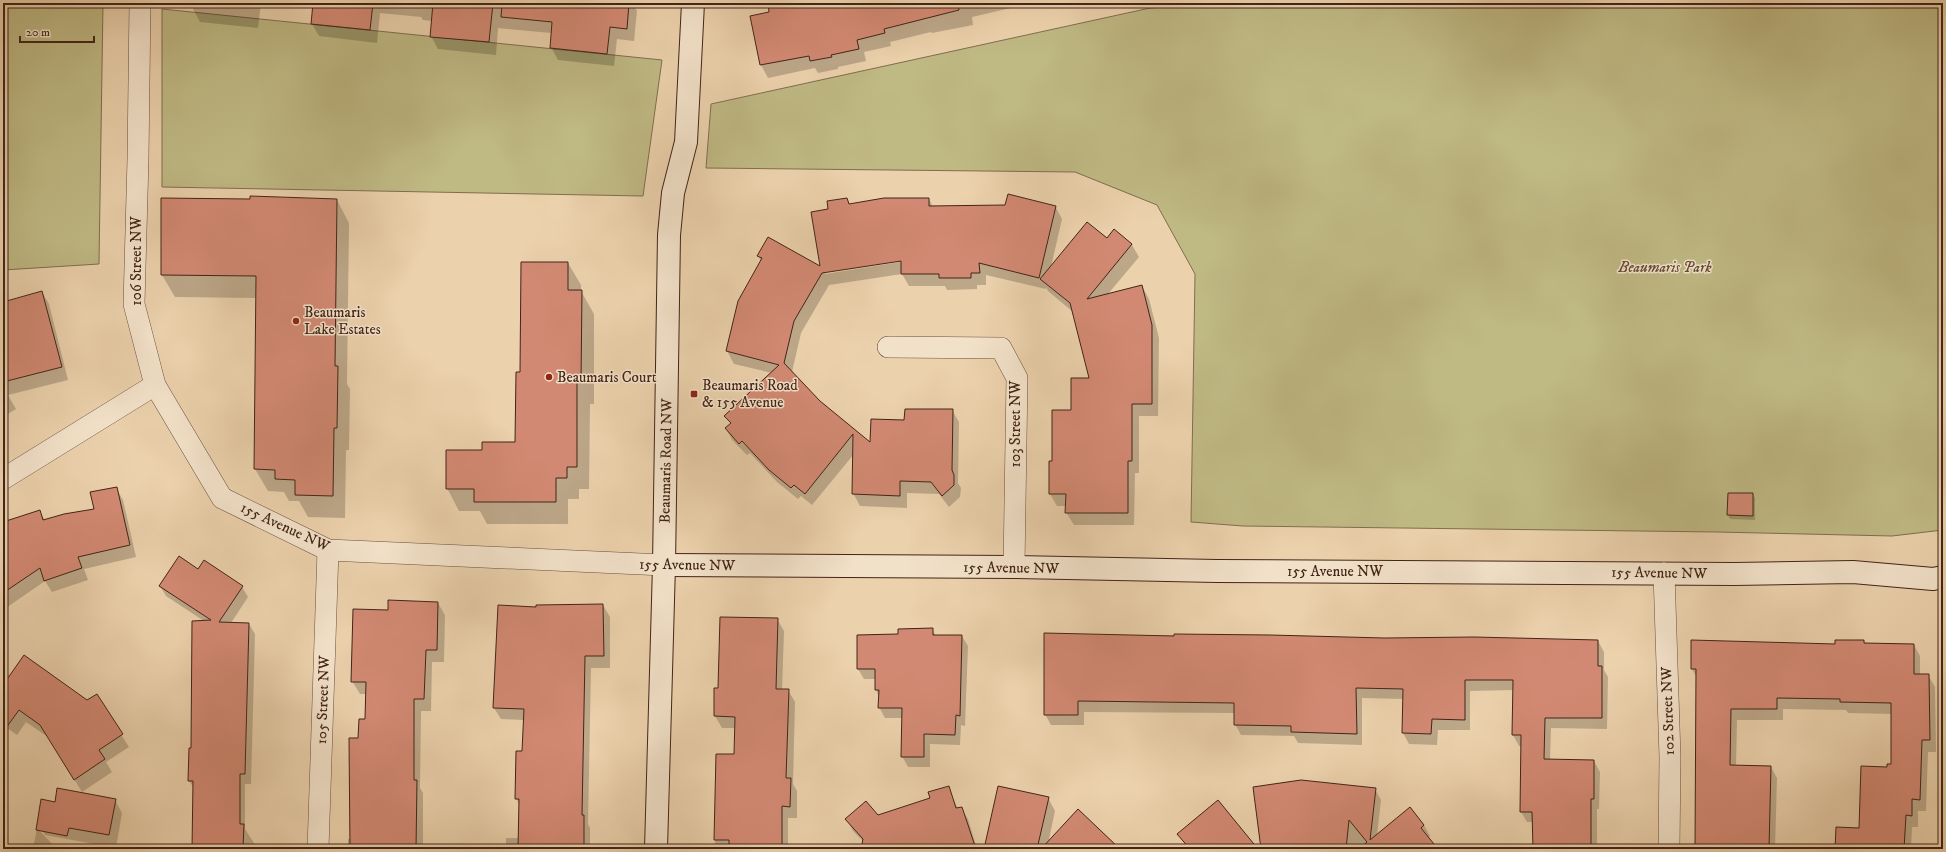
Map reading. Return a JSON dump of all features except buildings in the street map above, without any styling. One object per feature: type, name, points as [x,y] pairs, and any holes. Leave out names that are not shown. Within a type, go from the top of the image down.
[{"type":"street","name":"106 Street NW","points":[[140,3],[134,304],[155,385]]},
{"type":"street","name":"Beaumaris Road NW","points":[[656,849],[664,565],[669,235],[673,193],[686,142],[693,3]]},
{"type":"street","name":"103 Street NW","points":[[888,347],[1001,348],[1017,378],[1014,567]]},
{"type":"street","points":[[3,479],[155,385]]},
{"type":"street","name":"155 Avenue NW","points":[[155,385],[222,498],[328,550],[664,565],[1014,567],[1217,571],[1664,573],[1853,572],[1932,579],[1943,577]]},
{"type":"street","name":"105 Street NW","points":[[318,849],[328,550]]},
{"type":"street","name":"102 Street NW","points":[[1664,573],[1670,756],[1669,849]]},
{"type":"green space","points":[[3,3],[103,3],[99,264],[3,270]]},
{"type":"green space","name":"Beaumaris Park","points":[[1209,3],[1943,3],[1943,530],[1892,536],[1717,532],[1243,526],[1191,522],[1195,274],[1157,205],[1075,172],[706,168],[711,104],[1150,8]]},
{"type":"green space","points":[[162,9],[662,60],[643,196],[162,187]]},
{"type":"place","name":"Beaumaris Lake Estates","points":[[296,321]]},
{"type":"place","name":"Beaumaris Court","points":[[549,377]]},
{"type":"place","name":"Beaumaris Road & 155 Avenue","points":[[694,394]]}]
